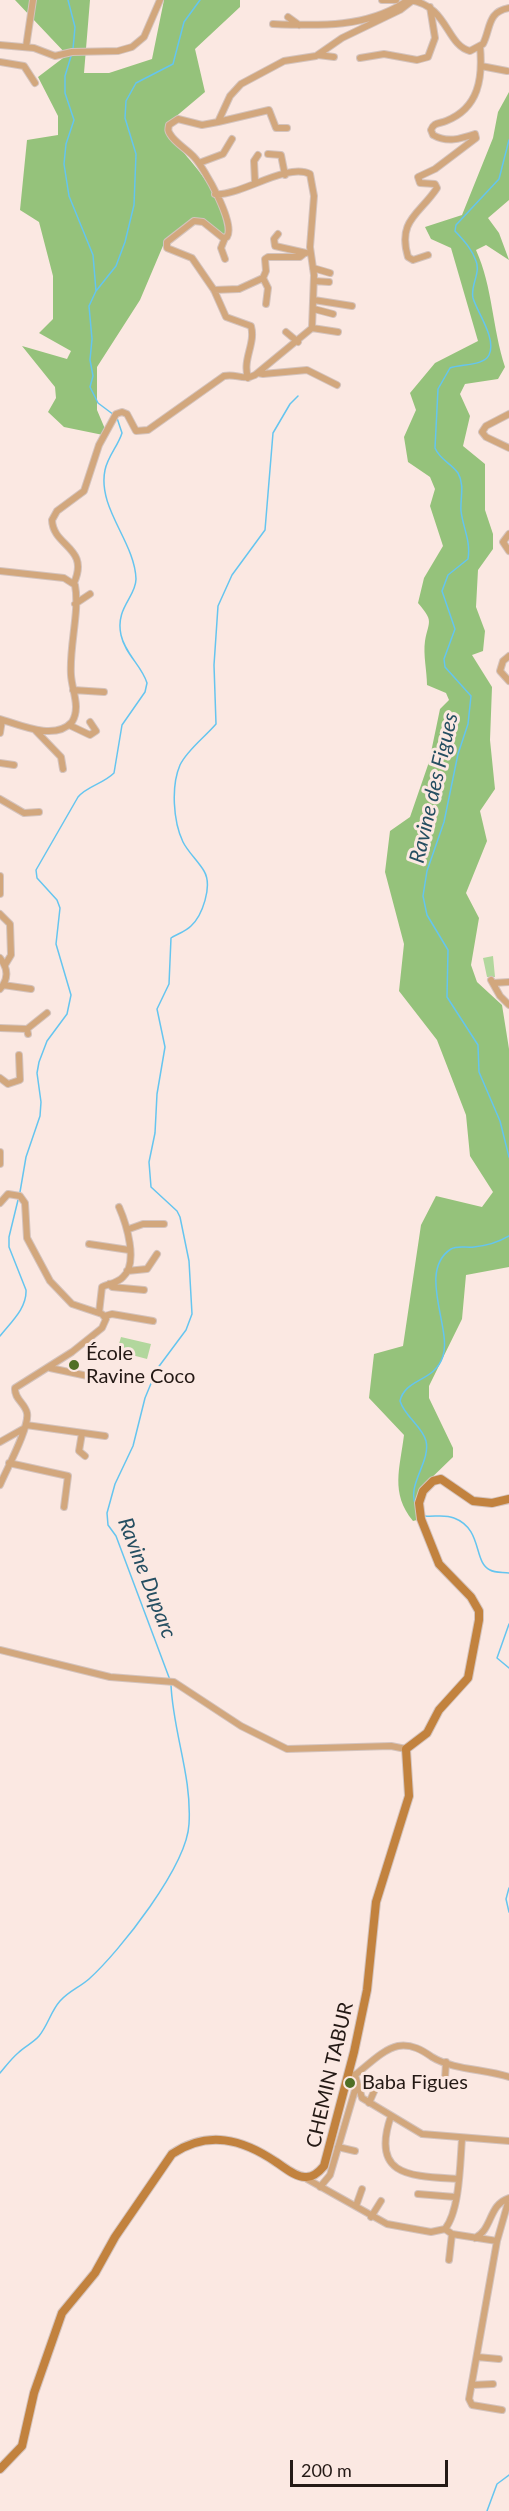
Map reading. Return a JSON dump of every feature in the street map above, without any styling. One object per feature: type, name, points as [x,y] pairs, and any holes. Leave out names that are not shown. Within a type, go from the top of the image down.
[{"type":"street","points":[[26,47],[33,0]]},
{"type":"street","points":[[0,45],[26,47],[55,56],[72,52],[107,52],[132,47],[144,37],[160,0]]},
{"type":"street","points":[[382,0],[396,0]]},
{"type":"street","points":[[318,55],[342,38],[400,10],[410,0]]},
{"type":"street","points":[[273,24],[324,26],[363,19],[410,0],[429,6],[438,14],[462,48],[470,51],[480,46],[485,40],[491,18],[499,10],[509,8]]},
{"type":"street","points":[[360,58],[384,54],[417,60],[428,57],[435,38],[429,6]]},
{"type":"street","points":[[288,17],[299,25]]},
{"type":"street","points":[[29,30],[36,24]]},
{"type":"street","points":[[428,255],[413,260],[408,257],[406,225],[437,188],[435,184],[420,183],[418,177],[435,169],[472,143],[477,135],[459,140],[441,139],[433,135],[432,127],[460,115],[472,101],[480,82],[480,46]]},
{"type":"street","points":[[218,122],[231,96],[242,84],[284,60],[318,55],[334,57]]},
{"type":"street","points":[[0,62],[24,66],[35,83]]},
{"type":"street","points":[[481,66],[507,71]]},
{"type":"street","points":[[225,259],[221,248],[225,238],[229,235],[230,227],[199,163],[170,136],[169,125],[178,119],[202,125],[269,110],[276,128],[287,128]]},
{"type":"street","points":[[199,163],[223,154],[232,139]]},
{"type":"street","points":[[267,154],[281,155],[285,176]]},
{"type":"street","points":[[255,182],[254,161],[258,155]]},
{"type":"street","points":[[215,194],[231,194],[255,182],[306,172],[312,179],[314,196],[308,253],[314,280],[312,328]]},
{"type":"street","points":[[225,238],[217,236],[203,222],[194,220],[167,244],[168,250],[183,252],[192,258],[214,290],[226,317],[248,324],[252,329],[244,365],[248,378]]},
{"type":"street","points":[[278,234],[274,239],[275,246],[308,253]]},
{"type":"street","points":[[214,290],[239,289],[263,278],[266,275],[266,258],[300,257],[308,253]]},
{"type":"street","points":[[313,268],[330,273]]},
{"type":"street","points":[[263,278],[268,288],[267,304]]},
{"type":"street","points":[[314,280],[329,282]]},
{"type":"street","points":[[314,300],[352,306]]},
{"type":"street","points":[[314,309],[333,314]]},
{"type":"street","points":[[69,725],[76,712],[70,642],[75,604],[74,582],[79,569],[76,557],[54,529],[52,520],[57,511],[84,491],[99,445],[116,414],[123,412],[127,414],[133,428],[141,432],[224,376],[248,378],[258,373],[291,337],[312,328],[338,332]]},
{"type":"street","points":[[258,373],[307,370],[338,385]]},
{"type":"street","points":[[509,414],[488,424],[482,432],[486,437],[509,448]]},
{"type":"street","points":[[509,534],[503,543],[509,550]]},
{"type":"street","points":[[0,571],[64,578],[74,582]]},
{"type":"street","points":[[75,604],[90,594]]},
{"type":"street","points":[[509,656],[500,666],[500,671],[509,681]]},
{"type":"street","points":[[73,690],[104,692]]},
{"type":"street","points":[[0,733],[1,720],[35,729],[51,730],[69,725],[90,735],[96,731],[90,722]]},
{"type":"street","points":[[35,729],[61,757],[63,769]]},
{"type":"street","points":[[0,762],[14,765]]},
{"type":"street","points":[[0,799],[24,813],[39,812]]},
{"type":"street","points":[[0,876],[0,894]]},
{"type":"street","points":[[0,914],[10,924],[11,955],[5,965]]},
{"type":"street","points":[[0,958],[5,965],[7,975],[2,987],[31,989]]},
{"type":"street","points":[[509,982],[492,982],[500,996],[509,1005]]},
{"type":"street","points":[[0,1028],[28,1032],[47,1013]]},
{"type":"street","points":[[0,1078],[8,1084],[20,1080],[19,1054]]},
{"type":"street","points":[[0,1152],[0,1164]]},
{"type":"street","points":[[0,1203],[11,1193],[20,1196],[25,1203],[27,1238],[45,1274],[72,1304],[102,1314],[153,1321]]},
{"type":"street","points":[[0,1485],[25,1427],[27,1412],[16,1396],[15,1388],[50,1368],[102,1328],[106,1321],[102,1314],[100,1291],[121,1279],[127,1272],[129,1229],[119,1207]]},
{"type":"street","points":[[129,1229],[143,1224],[164,1224]]},
{"type":"street","points":[[89,1244],[129,1250]]},
{"type":"street","points":[[127,1272],[147,1269],[157,1254]]},
{"type":"street","points":[[109,1284],[112,1287],[144,1290]]},
{"type":"street","points":[[50,1368],[97,1378]]},
{"type":"street","points":[[0,1442],[25,1427],[105,1436]]},
{"type":"street","points":[[82,1433],[79,1451],[85,1456]]},
{"type":"street","points":[[9,1463],[65,1474],[69,1479],[64,1507]]},
{"type":"street","points":[[0,1650],[110,1677],[174,1682],[241,1726],[287,1749],[391,1746],[406,1749],[427,1732],[443,1705],[468,1678],[479,1620],[478,1611],[471,1597],[439,1564],[421,1519],[419,1503],[426,1486],[437,1479],[446,1481],[465,1498],[473,1501],[492,1503],[509,1499]]},
{"type":"street","name":"CHEMIN TABUR","points":[[0,2469],[22,2446],[34,2392],[62,2313],[95,2273],[115,2236],[172,2154],[199,2140],[227,2139],[260,2151],[303,2178],[316,2174],[328,2158],[352,2074],[367,1990],[375,1902],[409,1796],[406,1749]]},
{"type":"street","points":[[509,2077],[446,2062],[433,2057],[423,2049],[397,2046],[352,2074],[362,2098],[422,2134],[509,2141]]},
{"type":"street","points":[[445,2079],[446,2062]]},
{"type":"street","points":[[321,2184],[330,2175],[355,2090],[358,2087]]},
{"type":"street","points":[[369,2103],[376,2087]]},
{"type":"street","points":[[391,2116],[384,2145],[386,2154],[396,2168],[412,2176],[458,2179]]},
{"type":"street","points":[[303,2178],[321,2184],[371,2217],[411,2230],[437,2232],[445,2229],[451,2219],[462,2139]]},
{"type":"street","points":[[338,2147],[355,2151]]},
{"type":"street","points":[[316,2174],[321,2184]]},
{"type":"street","points":[[356,2206],[362,2189]]},
{"type":"street","points":[[418,2194],[455,2197]]},
{"type":"street","points":[[475,2238],[487,2228],[494,2208],[500,2202],[509,2199],[506,2221],[497,2241],[470,2404],[502,2410]]},
{"type":"street","points":[[371,2217],[381,2201]]},
{"type":"street","points":[[445,2229],[452,2234],[497,2241]]},
{"type":"street","points":[[449,2260],[452,2234]]},
{"type":"street","points":[[477,2357],[499,2359]]},
{"type":"street","points":[[472,2385],[494,2384]]},
{"type":"green space","points":[[15,0],[90,0],[84,73],[109,73],[152,59],[164,0],[240,0],[240,7],[195,49],[205,92],[167,124],[166,134],[196,167],[215,195],[225,223],[225,236],[205,220],[193,218],[165,241],[140,300],[97,367],[97,410],[108,436],[64,427],[48,412],[56,398],[55,387],[22,346],[67,359],[71,351],[39,333],[53,319],[53,276],[39,222],[20,210],[27,140],[58,135],[58,116],[38,77],[67,55]]},
{"type":"green space","points":[[509,92],[509,200],[488,218],[499,233],[509,260],[486,245],[476,250],[486,279],[505,367],[498,379],[465,384],[460,394],[470,416],[463,446],[485,464],[485,510],[493,534],[493,549],[478,570],[476,607],[485,631],[483,651],[472,655],[492,687],[490,740],[495,789],[480,811],[487,841],[466,893],[479,918],[471,965],[477,982],[502,1005],[509,1049],[509,1267],[466,1275],[462,1319],[429,1386],[429,1398],[453,1448],[453,1457],[421,1488],[417,1520],[413,1521],[401,1500],[399,1490],[399,1469],[404,1435],[369,1398],[374,1354],[403,1346],[421,1225],[436,1196],[482,1207],[493,1192],[470,1156],[466,1115],[437,1040],[399,991],[404,944],[385,872],[390,831],[410,817],[429,762],[440,709],[449,700],[446,693],[427,685],[425,641],[429,621],[418,603],[424,578],[443,546],[430,506],[435,489],[430,477],[408,462],[404,437],[416,410],[410,393],[435,363],[478,341],[451,248],[431,239],[425,227],[462,215],[493,138],[498,112]]},
{"type":"green space","points":[[493,956],[495,977],[487,977],[483,958]]},
{"type":"green space","points":[[121,1337],[151,1344],[147,1359],[117,1351]]},
{"type":"waterway","points":[[68,0],[75,27],[73,49]]},
{"type":"waterway","points":[[114,415],[98,403],[90,387],[93,376],[90,360],[92,339],[89,306],[96,291],[116,266],[125,242],[134,205],[136,154],[125,118],[126,101],[136,83],[173,64],[184,22],[200,0]]},
{"type":"waterway","points":[[72,53],[65,76],[65,93],[74,120],[66,144],[64,164],[69,196],[93,255],[96,291]]},
{"type":"waterway","name":"Ravine des Figues","points":[[509,140],[499,179],[456,225],[455,231],[470,249],[476,261],[477,270],[472,293],[489,334],[491,349],[489,355],[482,361],[450,368],[438,389],[435,448],[460,478],[461,511],[469,552],[468,559],[448,575],[442,591],[455,629],[444,659],[445,667],[471,696],[468,724],[458,754],[444,822],[427,871],[423,896],[427,915],[448,950],[447,997],[478,1045],[479,1072],[500,1121],[509,1157]]},
{"type":"waterway","name":"Ravine Duparc","points":[[170,1680],[116,1536],[108,1525],[107,1513],[115,1484],[133,1446],[145,1398],[157,1369],[186,1330],[192,1314],[189,1261],[180,1217],[177,1211],[151,1187],[149,1162],[155,1133],[157,1094],[165,1047],[157,1009],[169,984],[171,938],[186,930],[195,921],[207,892],[204,871],[185,846],[180,834],[174,793],[177,773],[183,759],[216,724],[214,665],[218,606],[232,575],[265,530],[273,433],[290,404],[298,396]]},
{"type":"waterway","points":[[20,1192],[26,1157],[40,1116],[41,1102],[37,1073],[39,1062],[47,1041],[67,1014],[71,995],[56,944],[60,908],[57,900],[37,878],[36,870],[78,797],[114,773],[122,725],[145,692],[147,683],[121,635],[121,617],[133,592],[136,579],[130,552],[106,498],[104,484],[106,465],[122,433],[117,418]]},
{"type":"waterway","points":[[0,1336],[18,1314],[26,1297],[26,1290],[9,1247],[9,1237],[18,1200]]},
{"type":"waterway","name":"Ravine des Figues","points":[[416,1506],[414,1490],[427,1449],[426,1441],[400,1401],[408,1388],[434,1371],[443,1356],[445,1344],[436,1285],[441,1259],[456,1247],[483,1246],[509,1236]]},
{"type":"waterway","name":"Ravine des Figues","points":[[425,1516],[451,1517],[463,1523],[474,1537],[485,1566],[492,1571],[509,1573]]},
{"type":"waterway","name":"Ravine des Figues","points":[[509,1624],[497,1658],[509,1668]]},
{"type":"waterway","name":"Ravine Duparc","points":[[0,2073],[15,2055],[39,2036],[60,2001],[89,1979],[134,1929],[177,1862],[189,1824],[189,1806],[171,1685]]},
{"type":"waterway","name":"Ravine des Figues","points":[[509,1888],[506,1899],[509,1912]]},
{"type":"waterway","name":"Ravine des Figues","points":[[487,2511],[497,2484],[509,2475]]},
{"type":"place","name":"École Ravine Coco","points":[[74,1365]]},
{"type":"place","name":"Baba Figues","points":[[350,2083]]}]
